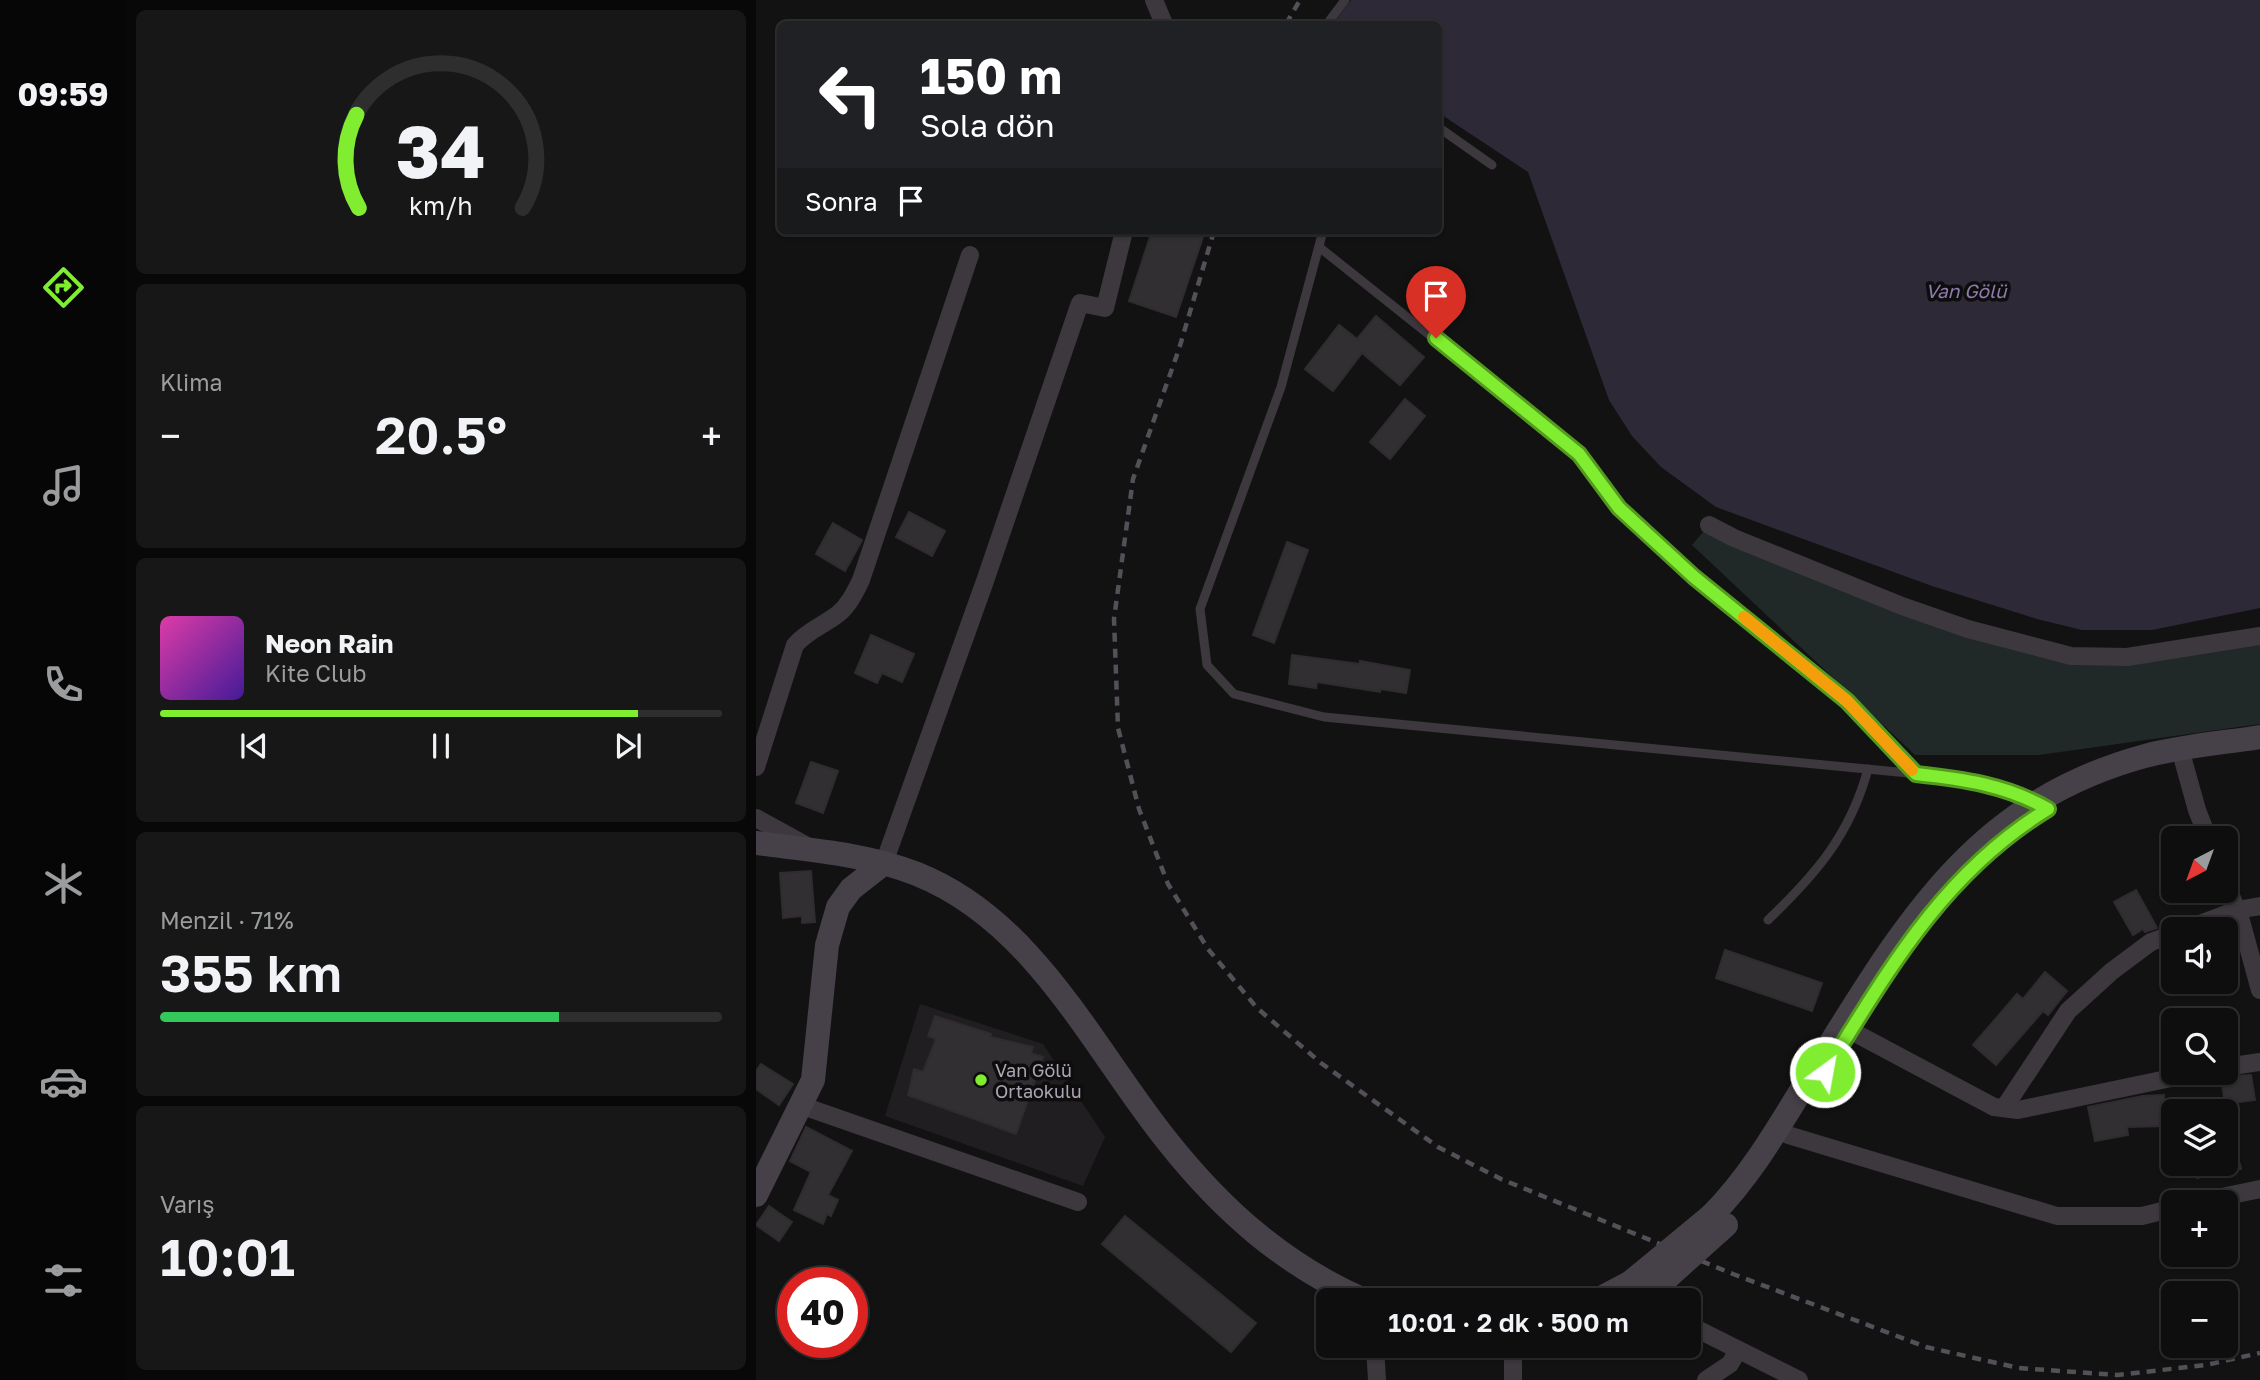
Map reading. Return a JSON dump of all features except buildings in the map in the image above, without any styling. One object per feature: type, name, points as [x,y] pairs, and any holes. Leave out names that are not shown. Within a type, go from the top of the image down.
[{"type":"street","points":[[1154,0],[1163,21]]},
{"type":"street","points":[[756,1195],[813,1080],[827,945],[838,907],[851,889],[884,863],[1080,303],[1105,308],[1123,235]]},
{"type":"street","points":[[756,767],[795,645],[803,635],[838,614],[851,600],[861,580],[970,256]]},
{"type":"street","points":[[1709,525],[1734,538],[1902,606],[1991,636],[2071,656],[2127,657],[2260,636]]},
{"type":"street","points":[[1719,1220],[1846,1029],[1935,907],[2041,805],[2182,757],[2260,737]]},
{"type":"street","points":[[2182,757],[2260,754]]},
{"type":"street","points":[[2182,757],[2203,826]]},
{"type":"street","points":[[756,818],[765,820],[816,851]]},
{"type":"street","points":[[756,843],[884,863],[919,875],[952,892],[990,918],[1020,946],[1049,981],[1167,1141],[1232,1214],[1271,1247],[1340,1288]]},
{"type":"street","points":[[2234,903],[2260,990]]},
{"type":"street","points":[[2218,917],[2260,906]]},
{"type":"street","points":[[2004,1108],[2068,1010],[2112,971],[2151,942],[2161,939]]},
{"type":"street","points":[[1846,1029],[1994,1107],[2018,1110],[2161,1080]]},
{"type":"street","points":[[1648,1288],[1756,1187],[1846,1029]]},
{"type":"street","points":[[2238,1065],[2260,1062]]},
{"type":"street","points":[[800,1105],[1078,1202]]},
{"type":"street","points":[[1788,1135],[2057,1216],[2141,1216],[2161,1211]]},
{"type":"street","points":[[2238,1194],[2260,1189]]},
{"type":"street","points":[[1701,1331],[1799,1380]]},
{"type":"street","points":[[1706,1380],[1730,1364],[1738,1350]]},
{"type":"street","points":[[1376,1358],[1377,1380]]},
{"type":"street","points":[[1513,1358],[1513,1380]]},
{"type":"lane","points":[[1329,21],[1345,0]]},
{"type":"lane","points":[[1442,130],[1492,165]]},
{"type":"lane","points":[[1322,235],[1281,387],[1200,609],[1207,665],[1234,694],[1324,717],[1971,779],[2023,795],[2041,805]]},
{"type":"lane","points":[[1319,247],[1579,454],[1619,508],[1694,577],[1847,701],[1916,774]]},
{"type":"lane","points":[[1768,920],[1812,877],[1828,856],[1856,806],[1868,769]]},
{"type":"shaded area","points":[[1709,525],[1800,565],[2071,656],[2260,636],[2260,724],[2039,755],[1915,755],[1692,545]]},
{"type":"shaded area","name":"Van Gölü Ortaokulu","points":[[920,1004],[1043,1044],[1105,1137],[1083,1186],[885,1116]]},
{"type":"water","name":"Van Gölü","points":[[1351,0],[2260,0],[2260,608],[2152,630],[2082,630],[2037,619],[1932,586],[1716,507],[1661,467],[1632,436],[1609,400],[1528,172],[1442,115],[1442,21],[1335,21]]},
{"type":"railway","points":[[1288,21],[1300,0]]},
{"type":"railway","points":[[1213,235],[1179,349],[1133,479],[1114,619],[1118,728],[1139,809],[1168,884],[1208,949],[1257,1008],[1321,1063],[1438,1147],[1501,1179],[1733,1274],[1926,1347],[2019,1368],[2117,1375],[2206,1365],[2260,1353]]},
{"type":"slow traffic","points":[[1744,617],[1847,701],[1912,770]]},
{"type":"place","name":"Van Gölü Ortaokulu","points":[[981,1080]]},
{"type":"route","points":[[1436,338],[1579,454],[1619,508],[1694,577],[1847,701],[1916,774],[1971,779],[2023,795],[2048,809],[2032,818],[1990,852],[1916,929],[1825,1072]]}]
